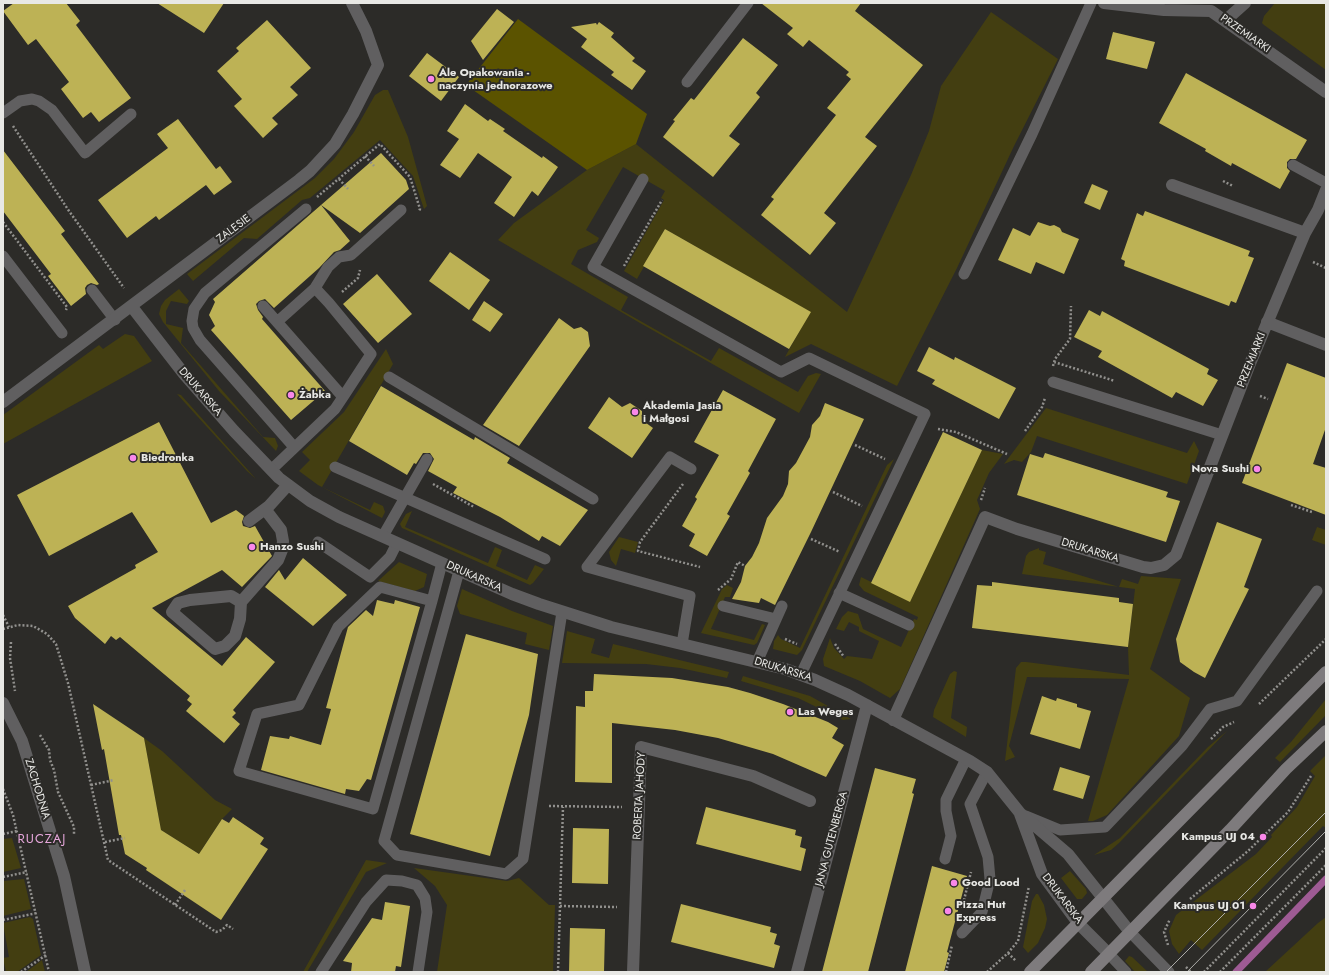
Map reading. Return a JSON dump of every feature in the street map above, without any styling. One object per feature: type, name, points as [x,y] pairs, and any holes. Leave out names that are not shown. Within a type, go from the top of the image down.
[{"type":"main road","points":[[1030,972],[1326,672]]},
{"type":"main road","points":[[1091,972],[1230,830],[1286,770],[1326,731]]},
{"type":"street","name":"ZALESIE","points":[[3,402],[115,320],[305,175],[335,144],[348,124],[378,65],[366,31],[352,3]]},
{"type":"street","name":"PRZEMIARKI","points":[[1104,3],[1164,10],[1211,11],[1226,20],[1326,92]]},
{"type":"street","points":[[1226,20],[1245,3]]},
{"type":"street","points":[[1172,185],[1305,233]]},
{"type":"street","name":"PRZEMIARKI","points":[[1201,487],[1267,322],[1305,233],[1322,212],[1326,190]]},
{"type":"street","name":"DRUKARSKA","points":[[132,306],[188,380],[271,470],[288,485],[323,508],[397,543],[512,594],[562,612],[611,627],[801,674],[867,705],[987,772],[1020,813],[1068,854],[1130,932]]},
{"type":"street","points":[[1267,322],[1326,345]]},
{"type":"street","points":[[249,521],[265,509],[288,485]]},
{"type":"street","name":"DRUKARSKA","points":[[893,720],[985,517],[1017,529],[1151,568],[1164,565],[1176,555],[1181,547],[1201,487]]},
{"type":"street","points":[[241,602],[231,596],[190,600],[178,603],[172,612],[215,649],[225,646],[235,636],[240,619],[241,602],[278,560],[282,550],[283,541],[281,530],[265,509]]},
{"type":"street","name":"ZACHODNIA","points":[[3,703],[22,741],[64,876],[85,972]]},
{"type":"street","name":"JANA GUTENBERGA","points":[[797,972],[867,705]]},
{"type":"street","name":"ROBERTA JAHODY","points":[[633,972],[641,747],[754,776],[810,801]]},
{"type":"street","name":"DRUKARSKA","points":[[1020,813],[1042,874],[1078,923],[1109,954]]},
{"type":"lane","points":[[687,82],[748,3]]},
{"type":"lane","points":[[964,274],[1032,134],[1091,3]]},
{"type":"lane","points":[[4,113],[20,101],[32,99],[39,101],[52,110],[85,153],[131,114]]},
{"type":"lane","points":[[1293,165],[1326,183]]},
{"type":"lane","points":[[643,179],[593,267],[781,372],[809,358],[925,414],[801,674]]},
{"type":"lane","points":[[294,447],[200,340],[193,328],[192,315],[197,303],[205,293],[235,274],[309,205]]},
{"type":"lane","points":[[277,322],[316,288],[328,267],[339,257],[351,255],[402,210]]},
{"type":"lane","points":[[3,256],[62,333]]},
{"type":"lane","points":[[271,470],[335,409],[371,354],[316,288]]},
{"type":"lane","points":[[92,290],[115,320]]},
{"type":"lane","points":[[263,306],[343,397]]},
{"type":"lane","points":[[389,377],[450,419],[593,499]]},
{"type":"lane","points":[[1053,382],[1222,435]]},
{"type":"lane","points":[[682,644],[690,596],[587,567],[670,457],[691,469]]},
{"type":"lane","points":[[383,536],[427,459]]},
{"type":"lane","points":[[335,467],[545,559]]},
{"type":"lane","points":[[318,542],[370,577],[390,557],[397,543]]},
{"type":"lane","points":[[432,601],[380,588],[338,626],[299,705],[257,714],[239,771],[373,809],[432,601],[442,563]]},
{"type":"lane","points":[[459,571],[384,841],[397,855],[506,874],[523,859],[562,612]]},
{"type":"lane","points":[[1020,813],[1060,830],[1105,827],[1182,746],[1210,709],[1237,701],[1317,591]]},
{"type":"lane","points":[[840,593],[909,625]]},
{"type":"lane","points":[[724,606],[776,619]]},
{"type":"lane","points":[[757,662],[782,606]]},
{"type":"lane","points":[[945,859],[951,836],[946,811],[946,800],[966,759]]},
{"type":"lane","points":[[962,933],[982,912],[990,879],[988,857],[970,804],[987,772]]},
{"type":"lane","points":[[321,972],[366,902],[386,880],[402,881],[417,885],[425,898],[427,912],[418,972]]},
{"type":"lane","points":[[1130,932],[1169,972]]},
{"type":"lane","points":[[1109,954],[1126,972]]},
{"type":"path","points":[[4,113],[69,211],[128,294]]},
{"type":"path","points":[[309,205],[380,144],[410,177],[420,209],[419,210]]},
{"type":"path","points":[[365,156],[374,166]]},
{"type":"path","points":[[339,179],[348,189]]},
{"type":"path","points":[[621,272],[662,200]]},
{"type":"path","points":[[1313,262],[1326,268]]},
{"type":"path","points":[[1052,369],[1054,362],[1070,339],[1071,306]]},
{"type":"path","points":[[1054,362],[1115,381]]},
{"type":"path","points":[[1025,431],[1042,407],[1046,392]]},
{"type":"path","points":[[1260,396],[1268,399]]},
{"type":"path","points":[[920,424],[956,432],[1007,454]]},
{"type":"path","points":[[685,482],[640,542],[638,551],[700,567]]},
{"type":"path","points":[[981,500],[985,488]]},
{"type":"path","points":[[833,492],[864,507]]},
{"type":"path","points":[[1291,504],[1312,512]]},
{"type":"path","points":[[811,539],[842,553]]},
{"type":"path","points":[[731,579],[738,562],[745,566]]},
{"type":"path","points":[[3,614],[9,627]]},
{"type":"path","points":[[3,629],[18,625],[33,626],[47,634],[56,644],[68,683],[108,860],[216,932],[222,930],[227,925],[233,929]]},
{"type":"path","points":[[1258,704],[1326,639]]},
{"type":"path","points":[[1207,743],[1223,727],[1235,721]]},
{"type":"path","points":[[1184,904],[1248,851],[1288,812],[1311,776]]},
{"type":"path","points":[[91,786],[114,780]]},
{"type":"path","points":[[3,792],[17,831],[37,913],[49,972]]},
{"type":"path","points":[[532,807],[639,807]]},
{"type":"path","points":[[558,972],[563,807]]},
{"type":"path","points":[[3,834],[17,831]]},
{"type":"path","points":[[105,842],[125,838]]},
{"type":"path","points":[[1204,972],[1326,848]]},
{"type":"path","points":[[1220,972],[1326,864]]},
{"type":"path","points":[[960,913],[972,869]]},
{"type":"path","points":[[3,877],[27,872]]},
{"type":"path","points":[[987,972],[1008,953],[1018,941],[1030,883]]},
{"type":"path","points":[[175,905],[185,890]]},
{"type":"path","points":[[560,906],[636,908]]},
{"type":"path","points":[[3,920],[37,913]]},
{"type":"path","points":[[1170,949],[1164,932],[1172,914]]},
{"type":"path","points":[[946,972],[952,943]]},
{"type":"path","points":[[21,972],[46,955]]},
{"type":"path","points":[[1184,965],[1191,972]]},
{"type":"shaded area","points":[[1275,3],[1326,3],[1326,70],[1262,23],[1264,16]]},
{"type":"shaded area","points":[[991,12],[1058,59],[1014,146],[957,268],[897,386],[811,344],[785,357],[810,312],[665,229],[637,279],[624,271],[664,200],[661,198],[665,191],[623,167],[586,230],[599,238],[597,242],[578,250],[571,264],[628,297],[621,310],[711,361],[719,348],[798,392],[808,376],[816,373],[821,374],[799,413],[640,323],[498,240],[514,223],[587,170],[636,144],[847,312],[911,175],[929,131],[941,86]]},
{"type":"shaded area","points":[[518,19],[647,114],[636,144],[587,170],[466,85]]},
{"type":"shaded area","points":[[383,90],[388,90],[408,137],[427,206],[424,209],[413,176],[380,140],[310,198],[302,200],[257,239],[244,238],[193,281],[187,274],[315,178],[334,159],[354,132],[375,95]]},
{"type":"shaded area","points":[[179,289],[189,301],[187,304],[171,301],[166,311],[166,324],[183,328],[181,343],[263,437],[275,438],[278,446],[276,451],[219,391],[163,322],[159,314],[161,306],[165,300]]},
{"type":"shaded area","points":[[125,334],[134,336],[152,361],[3,444],[3,415],[99,345],[103,349]]},
{"type":"shaded area","points":[[386,349],[393,364],[322,487],[370,510],[374,502],[383,506],[385,512],[382,518],[318,485],[299,471],[310,460],[302,452],[344,412]]},
{"type":"shaded area","points":[[177,394],[181,395],[256,479],[247,471]]},
{"type":"shaded area","points":[[1046,408],[1187,453],[1194,441],[1199,451],[1187,484],[1037,436],[1031,452],[1022,462],[1014,460],[1004,464]]},
{"type":"shaded area","points":[[982,450],[1003,454],[989,473],[977,500],[980,509],[900,689],[890,698],[860,681],[824,666],[823,659],[830,638],[834,648],[844,659],[847,656],[872,659],[879,641],[859,631],[859,627],[849,622],[844,631],[836,629],[842,617],[848,611],[858,614],[863,629],[901,647],[914,619],[917,620],[918,617],[864,591],[859,585],[861,577],[910,601]]},
{"type":"shaded area","points":[[894,459],[802,650],[797,655],[773,649],[774,641],[778,635],[781,639],[800,648],[887,465]]},
{"type":"shaded area","points":[[412,511],[405,527],[488,563],[495,547],[502,550],[496,566],[527,580],[535,565],[544,569],[530,585],[402,528],[400,524],[406,514]]},
{"type":"shaded area","points":[[1317,527],[1326,530],[1326,545],[1312,540]]},
{"type":"shaded area","points":[[619,537],[638,542],[635,553],[621,549],[616,566],[611,560],[609,552]]},
{"type":"shaded area","points":[[1039,548],[1039,550],[1046,552],[1043,564],[1118,587],[1022,574],[1026,556],[1029,552]]},
{"type":"shaded area","points":[[399,562],[427,574],[424,587],[415,591],[378,581]]},
{"type":"shaded area","points":[[1141,576],[1181,579],[1150,669],[1190,698],[1179,736],[1107,815],[1093,821],[1088,821],[1129,679],[1027,677],[1009,746],[1015,757],[1005,761],[1016,668],[1021,662],[1026,662],[1129,675],[1128,647],[1135,589],[1119,587],[1122,579],[1138,584]]},
{"type":"shaded area","points":[[727,585],[733,588],[730,597],[725,597],[711,629],[754,640],[762,624],[765,625],[757,643],[754,645],[701,633],[722,589]]},
{"type":"shaded area","points":[[462,589],[512,611],[553,626],[549,650],[525,644],[527,633],[460,614],[457,606]]},
{"type":"shaded area","points":[[567,631],[595,639],[591,653],[609,658],[613,644],[729,672],[727,678],[680,668],[646,664],[562,663]]},
{"type":"shaded area","points":[[954,671],[957,672],[951,718],[967,727],[966,737],[933,717],[934,710],[950,674]]},
{"type":"shaded area","points":[[743,676],[810,696],[851,719],[843,720],[798,698],[741,681]]},
{"type":"shaded area","points":[[1326,699],[1326,715],[1280,762],[1275,758],[1291,742]]},
{"type":"shaded area","points":[[1227,731],[1119,843],[1111,850],[1094,855],[1120,838],[1208,747]]},
{"type":"shaded area","points":[[144,738],[162,751],[215,800],[232,809],[222,819],[202,849],[201,855],[161,830]]},
{"type":"shaded area","points":[[1326,755],[1326,828],[1323,826],[1202,950],[1191,940],[1179,954],[1172,944],[1169,931],[1176,915],[1256,854],[1272,837],[1271,835],[1297,807],[1315,776],[1310,771]]},
{"type":"shaded area","points":[[12,838],[21,868],[3,872],[3,839]]},
{"type":"shaded area","points":[[366,860],[387,863],[366,872],[307,972],[303,972]]},
{"type":"shaded area","points":[[414,868],[507,881],[519,878],[549,905],[555,905],[553,972],[437,972],[447,905],[435,886]]},
{"type":"shaded area","points":[[1070,871],[1086,889],[1087,893],[1082,899],[1077,899],[1061,878]]},
{"type":"shaded area","points":[[24,879],[31,909],[3,916],[3,881]]},
{"type":"shaded area","points":[[1036,894],[1038,894],[1044,905],[1047,919],[1045,928],[1038,943],[1028,953],[1023,947],[1032,901]]},
{"type":"shaded area","points":[[30,917],[33,919],[41,955],[17,972],[6,972],[3,958],[9,957],[3,923]]},
{"type":"shaded area","points":[[1326,917],[1326,972],[1265,972],[1318,923]]},
{"type":"shaded area","points":[[1129,956],[1148,972],[1135,972],[1125,961]]},
{"type":"shaded area","points":[[42,960],[45,972],[26,972]]},
{"type":"building","points":[[14,3],[66,3],[80,21],[76,25],[131,98],[99,122],[91,112],[83,118],[61,89],[69,82],[36,39],[28,45],[3,11]]},
{"type":"building","points":[[157,3],[224,3],[204,33]]},
{"type":"building","points":[[761,3],[861,3],[855,11],[923,65],[865,137],[877,146],[824,213],[836,223],[810,255],[761,215],[774,199],[771,197],[836,115],[827,108],[851,79],[846,75],[849,72],[809,40],[803,47],[787,34],[793,28]]},
{"type":"building","points":[[497,9],[514,22],[483,60],[471,41]]},
{"type":"building","points":[[267,20],[311,68],[290,87],[298,95],[272,118],[278,124],[263,138],[234,106],[242,99],[217,71],[239,51],[236,48]]},
{"type":"building","points":[[599,22],[614,33],[611,37],[635,58],[632,61],[646,71],[632,90],[611,75],[614,72],[581,47],[587,39],[571,27],[596,23],[597,25]]},
{"type":"building","points":[[1113,32],[1155,42],[1147,69],[1106,59]]},
{"type":"building","points":[[743,38],[778,65],[756,93],[760,97],[729,136],[740,144],[713,177],[663,137],[675,121],[673,120],[691,98],[694,100]]},
{"type":"building","points":[[427,53],[459,77],[441,101],[409,76]]},
{"type":"building","points":[[1186,73],[1307,140],[1296,159],[1290,159],[1287,162],[1287,168],[1290,171],[1280,189],[1232,163],[1231,166],[1205,151],[1206,149],[1159,123]]},
{"type":"building","points":[[465,104],[488,121],[490,119],[505,129],[503,131],[542,158],[543,156],[558,167],[538,196],[532,191],[514,217],[494,203],[512,177],[478,153],[460,178],[440,165],[459,139],[447,131]]},
{"type":"building","points":[[178,119],[216,169],[220,166],[232,182],[214,195],[206,185],[159,220],[156,216],[127,238],[98,200],[168,148],[157,134]]},
{"type":"building","points":[[3,150],[65,231],[61,234],[99,284],[97,285],[91,283],[87,285],[85,288],[86,294],[71,306],[48,276],[51,274],[3,211]]},
{"type":"building","points":[[381,153],[406,180],[409,189],[360,233],[321,205]]},
{"type":"building","points":[[1092,184],[1108,191],[1100,210],[1084,203]]},
{"type":"building","points":[[321,205],[350,241],[340,250],[334,252],[319,268],[274,308],[265,299],[256,304],[263,317],[262,319],[325,391],[291,420],[211,330],[215,326],[209,315],[215,302],[213,299]]},
{"type":"building","points":[[1145,211],[1250,251],[1248,256],[1254,258],[1236,303],[1231,301],[1229,306],[1124,266],[1125,261],[1121,259],[1137,213],[1143,216]]},
{"type":"building","points":[[1038,222],[1050,226],[1054,225],[1060,228],[1062,232],[1079,239],[1064,274],[1036,262],[1031,274],[998,260],[1013,228],[1030,236]]},
{"type":"building","points":[[665,229],[811,312],[789,349],[643,266]]},
{"type":"building","points":[[450,252],[490,280],[469,310],[429,281]]},
{"type":"building","points":[[377,274],[412,314],[378,343],[343,304]]},
{"type":"building","points":[[484,301],[503,314],[490,332],[472,320]]},
{"type":"building","points":[[1089,310],[1100,316],[1102,311],[1209,369],[1207,374],[1218,380],[1203,406],[1176,392],[1172,398],[1098,357],[1102,351],[1074,337]]},
{"type":"building","points":[[559,318],[574,329],[581,327],[588,332],[590,346],[519,446],[483,425]]},
{"type":"building","points":[[929,347],[954,360],[955,357],[1016,388],[999,419],[932,384],[935,380],[917,371]]},
{"type":"building","points":[[1287,363],[1326,378],[1326,427],[1313,464],[1326,468],[1326,515],[1242,483]]},
{"type":"building","points":[[381,386],[474,440],[475,437],[510,458],[507,463],[588,510],[560,546],[542,536],[539,541],[500,517],[453,493],[457,487],[428,471],[434,459],[430,453],[423,453],[416,464],[414,463],[407,475],[349,441]]},
{"type":"building","points":[[723,390],[776,419],[748,471],[750,473],[727,514],[730,516],[707,556],[689,546],[695,534],[682,526],[697,499],[695,497],[719,455],[694,442]]},
{"type":"building","points":[[609,397],[622,407],[630,403],[642,411],[642,420],[653,428],[632,458],[588,428]]},
{"type":"building","points":[[825,403],[864,419],[811,532],[775,605],[761,598],[759,603],[732,599],[741,582],[745,566],[752,557],[759,543],[767,518],[783,496],[788,484],[789,471],[796,463],[810,437],[812,425],[820,416]]},
{"type":"building","points":[[159,422],[211,523],[236,510],[244,516],[242,522],[243,526],[250,528],[255,526],[272,556],[242,587],[222,570],[152,608],[222,666],[246,637],[275,662],[233,710],[236,713],[232,717],[240,724],[224,743],[186,711],[192,704],[187,700],[190,696],[120,637],[116,640],[111,636],[105,644],[75,618],[68,606],[136,568],[135,565],[158,552],[132,512],[49,556],[17,495]]},
{"type":"building","points":[[943,432],[982,450],[910,602],[871,583]]},
{"type":"building","points":[[1045,453],[1168,492],[1166,497],[1180,501],[1166,542],[1017,495],[1030,454],[1043,458]]},
{"type":"building","points":[[1217,522],[1262,539],[1244,587],[1249,589],[1205,678],[1180,662],[1176,639]]},
{"type":"building","points":[[303,558],[347,595],[313,626],[265,587],[279,570],[285,580]]},
{"type":"building","points":[[992,582],[1119,598],[1119,602],[1133,604],[1128,647],[972,628],[977,585],[992,586]]},
{"type":"building","points":[[377,600],[394,604],[395,600],[420,607],[371,780],[367,779],[359,791],[346,789],[345,794],[261,770],[270,736],[289,739],[290,736],[321,745],[331,709],[326,708],[348,627],[366,610],[373,616]]},
{"type":"building","points":[[466,634],[538,654],[529,715],[490,856],[410,834]]},
{"type":"building","points":[[594,674],[672,678],[728,687],[750,693],[828,722],[838,728],[832,738],[844,745],[826,777],[773,754],[718,738],[675,730],[612,723],[612,783],[575,782],[576,706],[585,707],[585,691],[593,691]]},
{"type":"building","points":[[1042,696],[1056,701],[1057,698],[1077,704],[1077,707],[1091,711],[1080,749],[1030,734]]},
{"type":"building","points":[[93,704],[144,738],[161,830],[199,854],[222,819],[229,823],[233,817],[264,838],[260,844],[268,849],[221,920],[146,870],[147,868],[125,854],[121,835],[119,835],[104,749],[102,750]]},
{"type":"building","points":[[1060,767],[1090,776],[1083,799],[1053,790]]},
{"type":"building","points":[[875,768],[916,779],[912,793],[914,794],[868,972],[822,972]]},
{"type":"building","points":[[706,807],[796,830],[795,835],[802,837],[800,847],[806,849],[801,871],[696,844]]},
{"type":"building","points":[[573,828],[609,829],[608,884],[572,883]]},
{"type":"building","points":[[932,866],[967,876],[947,952],[949,953],[944,972],[905,972]]},
{"type":"building","points":[[385,902],[410,906],[401,967],[396,966],[395,972],[351,972],[352,963],[343,961],[372,918],[382,920]]},
{"type":"building","points":[[681,904],[771,927],[770,932],[777,934],[774,944],[780,946],[774,968],[671,942]]},
{"type":"building","points":[[570,928],[605,929],[604,972],[569,972]]},
{"type":"waterway","points":[[1236,972],[1326,879]]},
{"type":"tram line","points":[[1166,972],[1326,812]]},
{"type":"tram line","points":[[1187,972],[1326,831]]},
{"type":"place","name":"Ale Opakowania - naczynia jednorazowe","points":[[431,79]]},
{"type":"place","name":"Żabka","points":[[291,395]]},
{"type":"place","name":"Akademia Jasia i Małgosi","points":[[635,412]]},
{"type":"place","name":"Biedronka","points":[[133,458]]},
{"type":"place","name":"Nova Sushi","points":[[1257,469]]},
{"type":"place","name":"Hanzo Sushi","points":[[252,547]]},
{"type":"place","name":"Las Weges","points":[[790,712]]},
{"type":"place","name":"Kampus UJ 04","points":[[1263,837]]},
{"type":"place","name":"Good Lood","points":[[954,883]]},
{"type":"place","name":"Kampus UJ 01","points":[[1253,906]]},
{"type":"place","name":"Pizza Hut Express","points":[[948,911]]},
{"type":"district","name":"RUCZAJ","points":[[42,840]]}]
